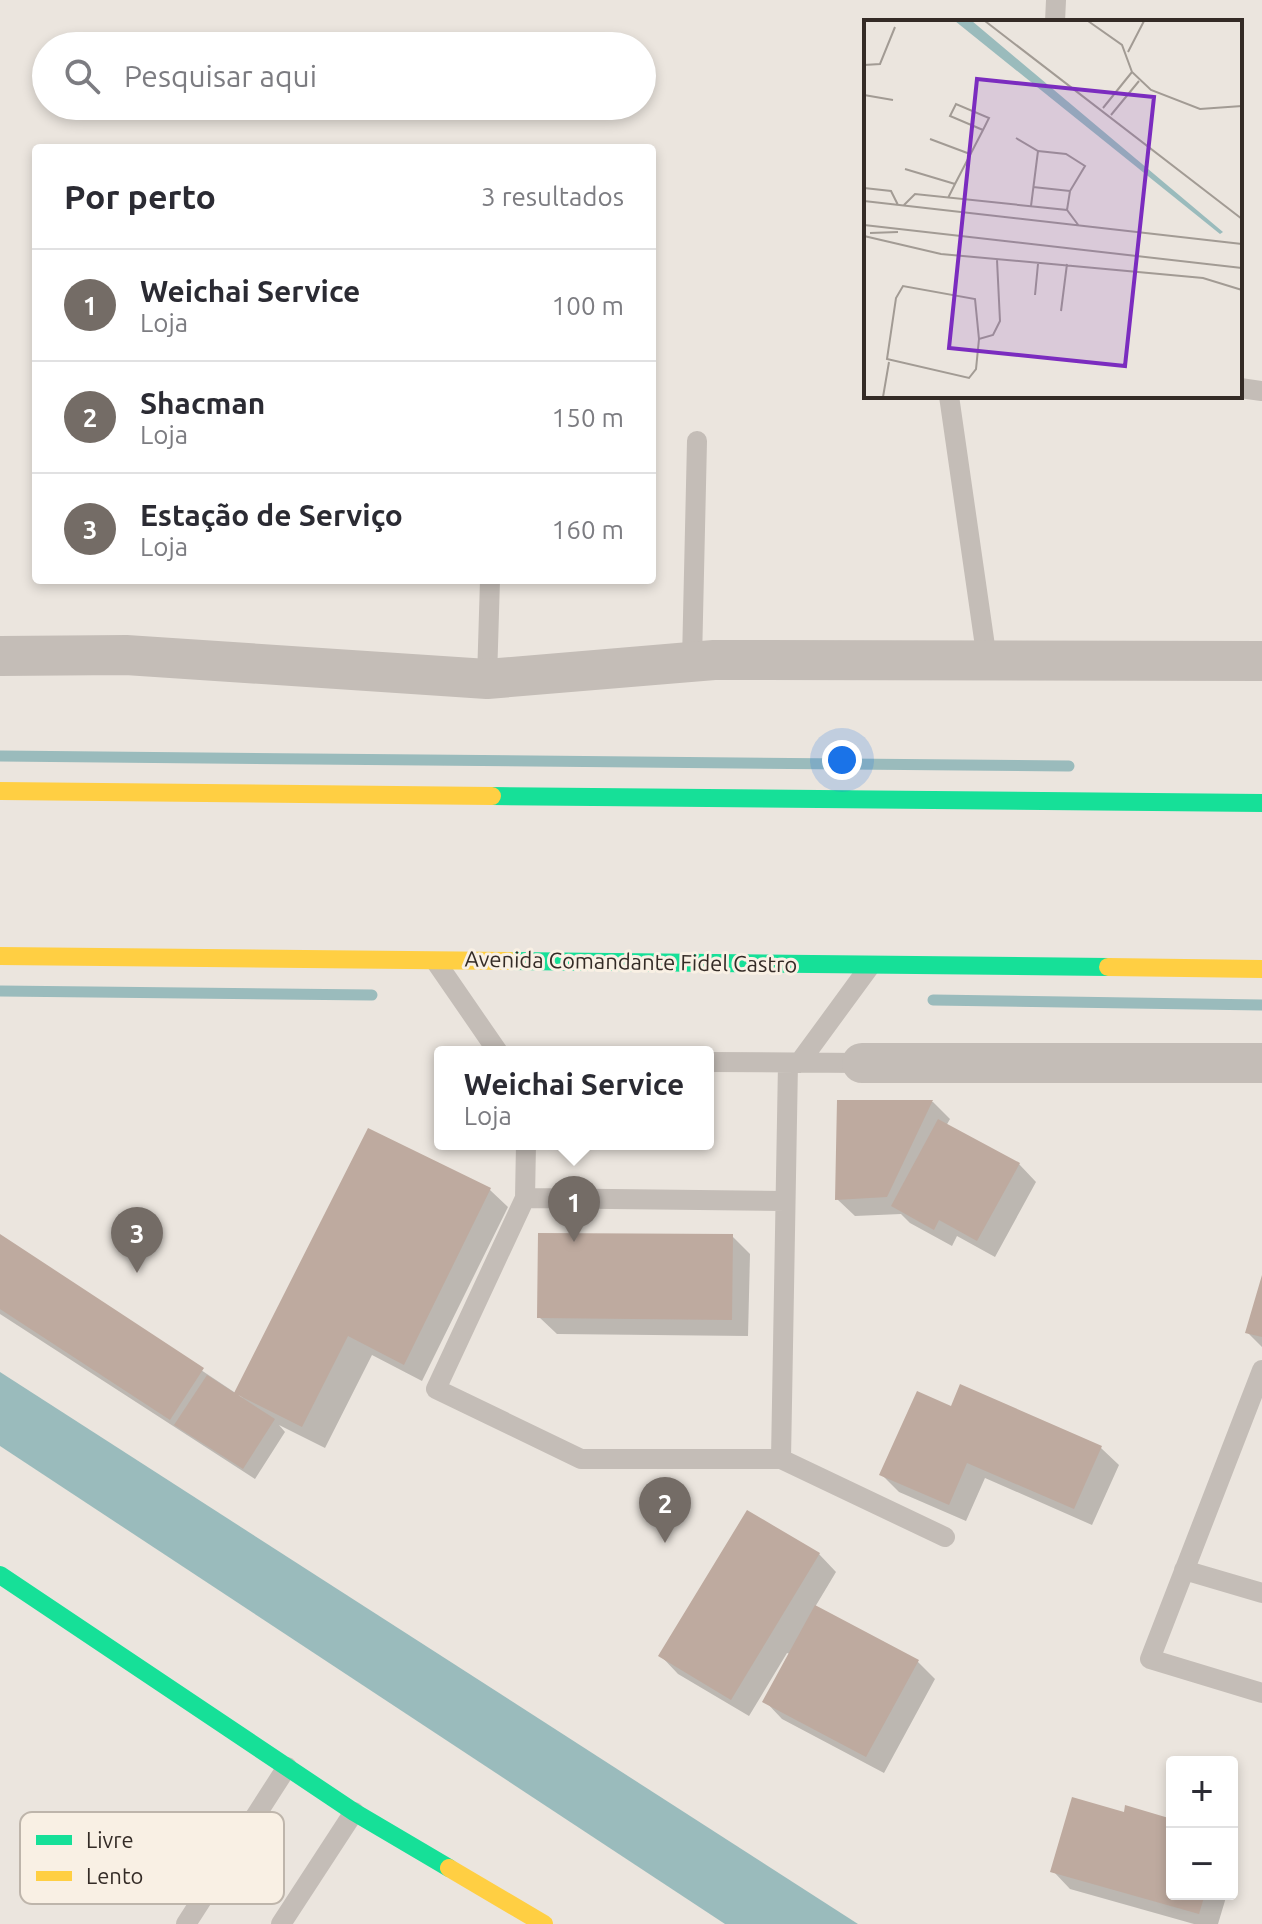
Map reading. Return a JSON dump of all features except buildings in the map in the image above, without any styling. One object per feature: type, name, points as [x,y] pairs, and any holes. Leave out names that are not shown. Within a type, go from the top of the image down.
[{"type":"main road","points":[[0,791],[1262,803]]},
{"type":"main road","name":"Avenida Comandante Fidel Castro","points":[[0,956],[1262,969]]},
{"type":"main road","points":[[0,1575],[354,1812],[544,1924]]},
{"type":"street","points":[[0,656],[126,655],[487,679],[692,661],[1262,661]]},
{"type":"street","points":[[862,1063],[1262,1063]]},
{"type":"lane","points":[[1055,20],[1056,0]]},
{"type":"lane","points":[[1242,388],[1262,391]]},
{"type":"lane","points":[[949,398],[987,660]]},
{"type":"lane","points":[[692,661],[697,441]]},
{"type":"lane","points":[[487,679],[490,584]]},
{"type":"lane","points":[[434,959],[494,1046]]},
{"type":"lane","points":[[781,1459],[785,1201],[794,1063],[871,964]]},
{"type":"lane","points":[[714,1062],[862,1063]]},
{"type":"lane","points":[[526,1150],[525,1198],[436,1389],[581,1459],[781,1459],[945,1537]]},
{"type":"lane","points":[[525,1198],[785,1201]]},
{"type":"lane","points":[[1260,1383],[1150,1659],[1262,1693]]},
{"type":"lane","points":[[1184,1570],[1262,1593]]},
{"type":"lane","points":[[258,1812],[287,1767]]},
{"type":"lane","points":[[281,1924],[354,1812]]},
{"type":"lane","points":[[186,1924],[199,1904]]},
{"type":"water","points":[[0,1372],[858,1924],[725,1924],[0,1446]]},
{"type":"waterway","points":[[0,756],[1069,766]]},
{"type":"waterway","points":[[0,991],[372,995]]},
{"type":"waterway","points":[[933,1000],[1262,1005]]},
{"type":"traffic: fast","points":[[492,796],[1262,803]]},
{"type":"traffic: fast","points":[[511,961],[1108,967]]},
{"type":"traffic: fast","points":[[0,1575],[354,1812],[449,1868]]},
{"type":"traffic: slow","points":[[0,791],[492,796]]},
{"type":"traffic: slow","points":[[0,956],[511,961]]},
{"type":"traffic: slow","points":[[1108,967],[1262,969]]},
{"type":"traffic: slow","points":[[449,1868],[544,1924]]},
{"type":"place","name":"Weichai Service","points":[[574,1242]]},
{"type":"place","name":"Estação de Serviço","points":[[137,1273]]},
{"type":"place","name":"Shacman","points":[[665,1543]]}]
